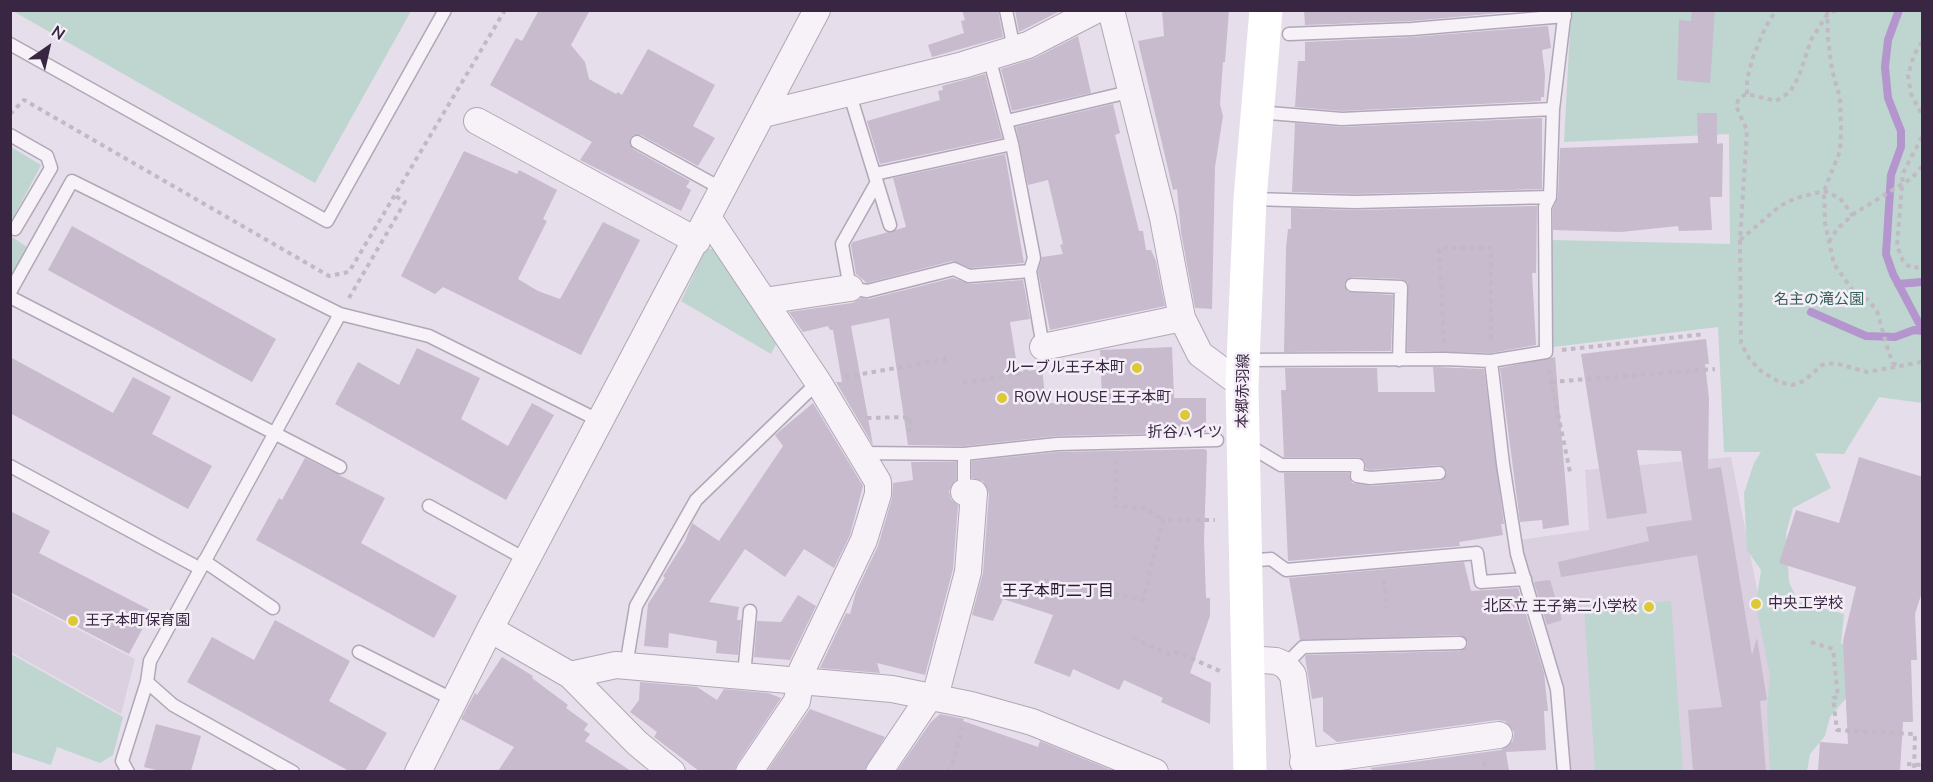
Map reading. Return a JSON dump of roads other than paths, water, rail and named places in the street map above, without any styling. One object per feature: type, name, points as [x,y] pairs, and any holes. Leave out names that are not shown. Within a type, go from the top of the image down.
[{"type":"main road","name":"本郷赤羽線","points":[[1250,771],[1234,666],[1245,561],[1230,441],[1243,373],[1250,199],[1266,10]]},
{"type":"street","points":[[418,771],[490,629],[709,219],[817,10]]},
{"type":"street","points":[[764,114],[850,95],[989,57],[1014,49],[1096,10]]},
{"type":"street","points":[[1111,10],[1163,218],[1182,318],[1200,354],[1243,373]]},
{"type":"street","points":[[477,121],[697,241]]},
{"type":"street","points":[[709,219],[818,382],[878,482],[878,494],[864,540],[802,670],[796,701],[749,771]]},
{"type":"street","points":[[764,302],[850,288]]},
{"type":"street","points":[[1043,347],[1182,318]]},
{"type":"street","points":[[879,771],[933,696],[968,572],[974,493],[964,492]]},
{"type":"street","points":[[490,629],[570,675],[637,743],[672,771]]},
{"type":"street","points":[[1234,666],[1266,659],[1285,665],[1293,675],[1305,767],[1499,735]]},
{"type":"street","points":[[570,675],[607,666],[626,666],[892,689],[933,696],[1032,722],[1117,764],[1155,771]]},
{"type":"lane","points":[[10,44],[327,221],[445,10]]},
{"type":"lane","points":[[1006,10],[1014,49]]},
{"type":"lane","points":[[1243,373],[1399,360],[1491,361],[1546,352],[1545,207],[1550,197],[1553,110],[1565,13],[1412,30],[1289,34]]},
{"type":"lane","points":[[989,57],[1007,121],[1034,258],[1030,271],[1043,347]]},
{"type":"lane","points":[[1007,121],[1132,91]]},
{"type":"lane","points":[[850,95],[890,225]]},
{"type":"lane","points":[[1256,112],[1342,119],[1553,110]]},
{"type":"lane","points":[[10,135],[47,156],[51,168],[15,229]]},
{"type":"lane","points":[[637,142],[724,190]]},
{"type":"lane","points":[[1012,144],[876,178],[842,244],[850,288],[867,291],[954,269],[969,276],[1030,271]]},
{"type":"lane","points":[[10,292],[72,181],[340,314],[429,336],[600,421]]},
{"type":"lane","points":[[1250,199],[1355,202],[1550,197]]},
{"type":"lane","points":[[1352,285],[1401,287],[1399,360]]},
{"type":"lane","points":[[10,297],[340,467]]},
{"type":"lane","points":[[128,771],[122,761],[147,682],[150,661],[201,564],[340,314]]},
{"type":"lane","points":[[1491,361],[1503,464],[1517,554],[1557,689],[1564,771]]},
{"type":"lane","points":[[626,666],[636,606],[696,500],[818,382]]},
{"type":"lane","points":[[861,453],[964,454],[1057,444],[1230,441],[1281,465],[1358,465],[1357,476],[1370,478],[1439,473]]},
{"type":"lane","points":[[964,454],[964,492]]},
{"type":"lane","points":[[10,466],[201,564],[273,608]]},
{"type":"lane","points":[[429,506],[527,560]]},
{"type":"lane","points":[[1245,561],[1271,559],[1286,570],[1477,553],[1481,582],[1525,579]]},
{"type":"lane","points":[[744,675],[750,611]]},
{"type":"lane","points":[[1285,665],[1303,647],[1460,643]]},
{"type":"lane","points":[[358,652],[454,700]]},
{"type":"lane","points":[[147,682],[173,705],[293,771]]},
{"type":"waterway","points":[[1899,10],[1888,40],[1885,67],[1888,98],[1901,131],[1901,147],[1891,175],[1886,254],[1893,274],[1922,329]]},
{"type":"waterway","points":[[1898,284],[1922,282]]},
{"type":"waterway","points":[[1811,312],[1866,336],[1895,337],[1914,330],[1922,331]]},
{"type":"place","name":"ルーブル王子本町","points":[[1137,368]]},
{"type":"place","name":"ROW HOUSE 王子本町","points":[[1002,398]]},
{"type":"place","name":"折谷ハイツ","points":[[1185,415]]},
{"type":"place","name":"中央工学校","points":[[1756,604]]},
{"type":"place","name":"北区立 王子第二小学校","points":[[1649,607]]},
{"type":"place","name":"王子本町保育園","points":[[73,621]]},
{"type":"district","name":"王子本町二丁目","points":[[1058,592]]},
{"type":"park label","name":"名主の滝公園","points":[[1819,300]]}]
